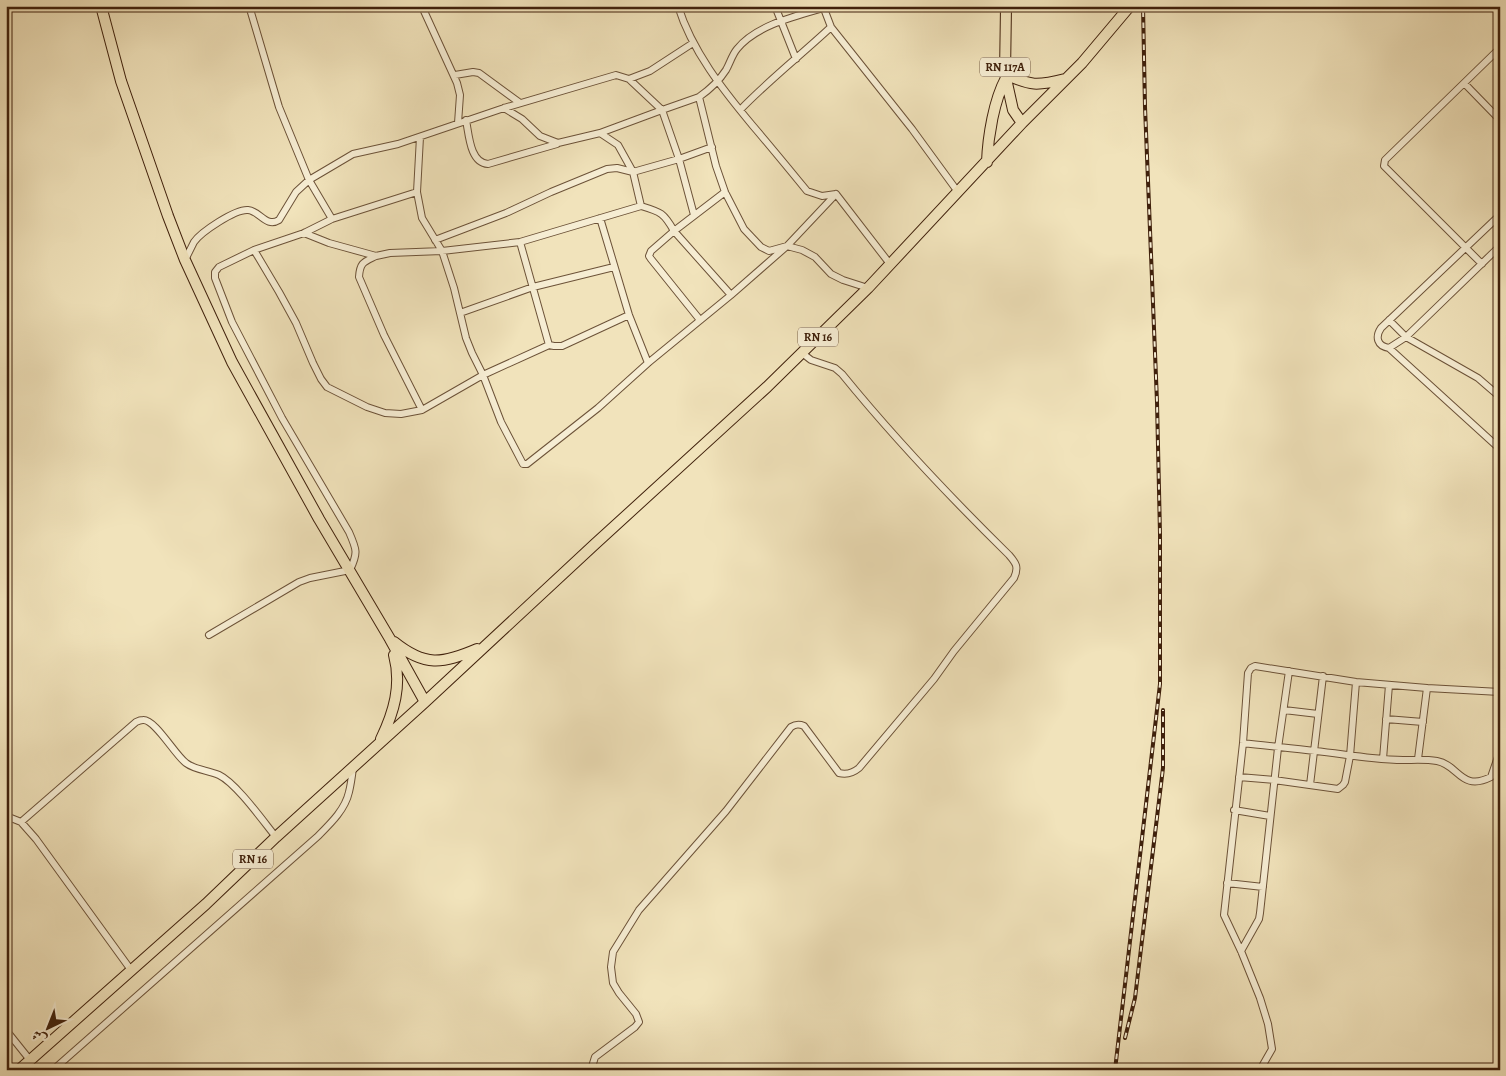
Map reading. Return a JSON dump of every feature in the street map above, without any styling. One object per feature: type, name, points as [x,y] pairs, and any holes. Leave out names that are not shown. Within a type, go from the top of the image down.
[{"type":"main road","points":[[101,6],[120,81],[144,152],[185,260],[232,362],[319,519],[425,702]]},
{"type":"main road","name":"RN 117A","points":[[1006,6],[1006,76],[1013,110],[1022,123]]},
{"type":"main road","name":"RN 16","points":[[19,1070],[206,904],[276,837],[767,387],[868,288],[1022,123],[1066,79],[1130,6]]},
{"type":"main road","points":[[987,162],[988,145],[998,95],[1006,76],[1025,83],[1034,84],[1066,79]]},
{"type":"main road","points":[[390,639],[412,655],[434,661],[460,657],[485,646]]},
{"type":"main road","points":[[379,743],[389,721],[396,696],[397,665],[390,639]]},
{"type":"street","points":[[424,6],[424,11],[455,75],[460,95],[458,123]]},
{"type":"street","points":[[775,6],[796,60]]},
{"type":"street","points":[[679,7],[693,43],[718,81],[807,190],[822,196],[836,194]]},
{"type":"street","points":[[466,120],[474,155],[483,164],[600,133],[699,98],[718,81],[736,50],[748,38],[761,30],[826,7],[831,28],[912,129],[958,192]]},
{"type":"street","points":[[250,9],[279,107],[309,180],[332,219]]},
{"type":"street","points":[[740,110],[757,92],[831,28]]},
{"type":"street","points":[[629,79],[650,71],[693,43]]},
{"type":"street","points":[[1482,264],[1384,166],[1384,163],[1500,48]]},
{"type":"street","points":[[455,75],[479,73],[520,103]]},
{"type":"street","points":[[185,260],[194,243],[203,233],[221,221],[240,212],[247,210],[255,212],[270,222],[280,220],[296,192],[309,180],[353,154],[398,144],[466,120],[616,75],[629,79],[662,110],[679,159],[694,215]]},
{"type":"street","points":[[1464,83],[1500,120]]},
{"type":"street","points":[[699,98],[725,192],[744,229],[761,247],[769,251],[788,246],[802,250],[815,257],[831,274],[868,288]]},
{"type":"street","points":[[504,108],[522,119],[540,136],[558,143]]},
{"type":"street","points":[[600,133],[618,145],[633,172],[641,206]]},
{"type":"street","points":[[420,137],[417,192],[422,218],[442,251],[472,353],[484,375],[501,422],[524,464],[527,464],[598,408],[648,363],[788,246],[836,194]]},
{"type":"street","points":[[435,240],[506,213],[607,169],[617,168],[633,172],[712,147]]},
{"type":"street","points":[[209,635],[299,582],[350,570],[356,557],[355,546],[350,532],[282,418],[232,322],[215,278],[215,272],[219,267],[254,250],[304,233],[332,219],[417,192]]},
{"type":"street","points":[[700,320],[649,256],[651,251],[674,231],[725,192]]},
{"type":"street","points":[[836,194],[890,264]]},
{"type":"street","points":[[422,410],[358,277],[359,268],[363,262],[376,256],[390,253],[442,251],[520,242],[641,206],[661,212],[667,218],[674,231],[731,295]]},
{"type":"street","points":[[1500,215],[1389,320],[1381,328],[1377,337],[1381,344],[1389,348],[1500,449]]},
{"type":"street","points":[[600,218],[629,315],[648,363]]},
{"type":"street","points":[[304,233],[329,243],[376,256]]},
{"type":"street","points":[[520,242],[549,345]]},
{"type":"street","points":[[1389,348],[1406,337],[1500,246]]},
{"type":"street","points":[[254,250],[280,292],[313,363],[327,387],[367,407],[385,413],[401,414],[422,410],[484,375],[549,345],[562,346],[629,315]]},
{"type":"street","points":[[460,313],[533,287],[614,267]]},
{"type":"street","points":[[1389,320],[1406,337],[1478,378],[1499,396]]},
{"type":"street","points":[[590,1070],[595,1058],[635,1028],[639,1022],[636,1014],[613,983],[611,967],[613,952],[622,936],[639,910],[726,811],[791,727],[795,724],[804,726],[839,772],[844,774],[854,772],[934,680],[954,651],[1014,578],[1017,571],[1015,562],[1009,555],[946,492],[878,418],[842,374],[836,368],[810,360],[802,353]]},
{"type":"street","points":[[1260,1070],[1272,1049],[1268,1024],[1260,998],[1224,915],[1234,810],[1243,743],[1248,673],[1251,668],[1255,666],[1356,682],[1500,692]]},
{"type":"street","points":[[1241,951],[1258,919],[1289,671]]},
{"type":"street","points":[[1310,785],[1323,676]]},
{"type":"street","points":[[1239,777],[1341,788],[1345,782],[1350,756],[1356,682]]},
{"type":"street","points":[[1383,759],[1390,685]]},
{"type":"street","points":[[1418,759],[1427,688]]},
{"type":"street","points":[[1284,710],[1318,714]]},
{"type":"street","points":[[1386,719],[1423,722]]},
{"type":"street","points":[[21,822],[136,722],[143,720],[149,721],[179,757],[188,764],[219,775],[230,782],[276,837]]},
{"type":"street","points":[[1243,743],[1350,756],[1401,760],[1418,759],[1445,763],[1461,777],[1470,781],[1491,777],[1500,751]]},
{"type":"street","points":[[53,1070],[318,837],[342,808],[349,794],[354,767]]},
{"type":"street","points":[[1234,810],[1270,816]]},
{"type":"street","points":[[6,816],[21,822],[36,839],[131,970]]},
{"type":"street","points":[[1227,883],[1263,887]]},
{"type":"street","points":[[6,1030],[30,1060]]},
{"type":"railway","points":[[1115,1070],[1160,684],[1160,534],[1157,402],[1145,107],[1143,6]]},
{"type":"railway","points":[[1125,1038],[1135,998],[1163,768],[1163,710]]}]
